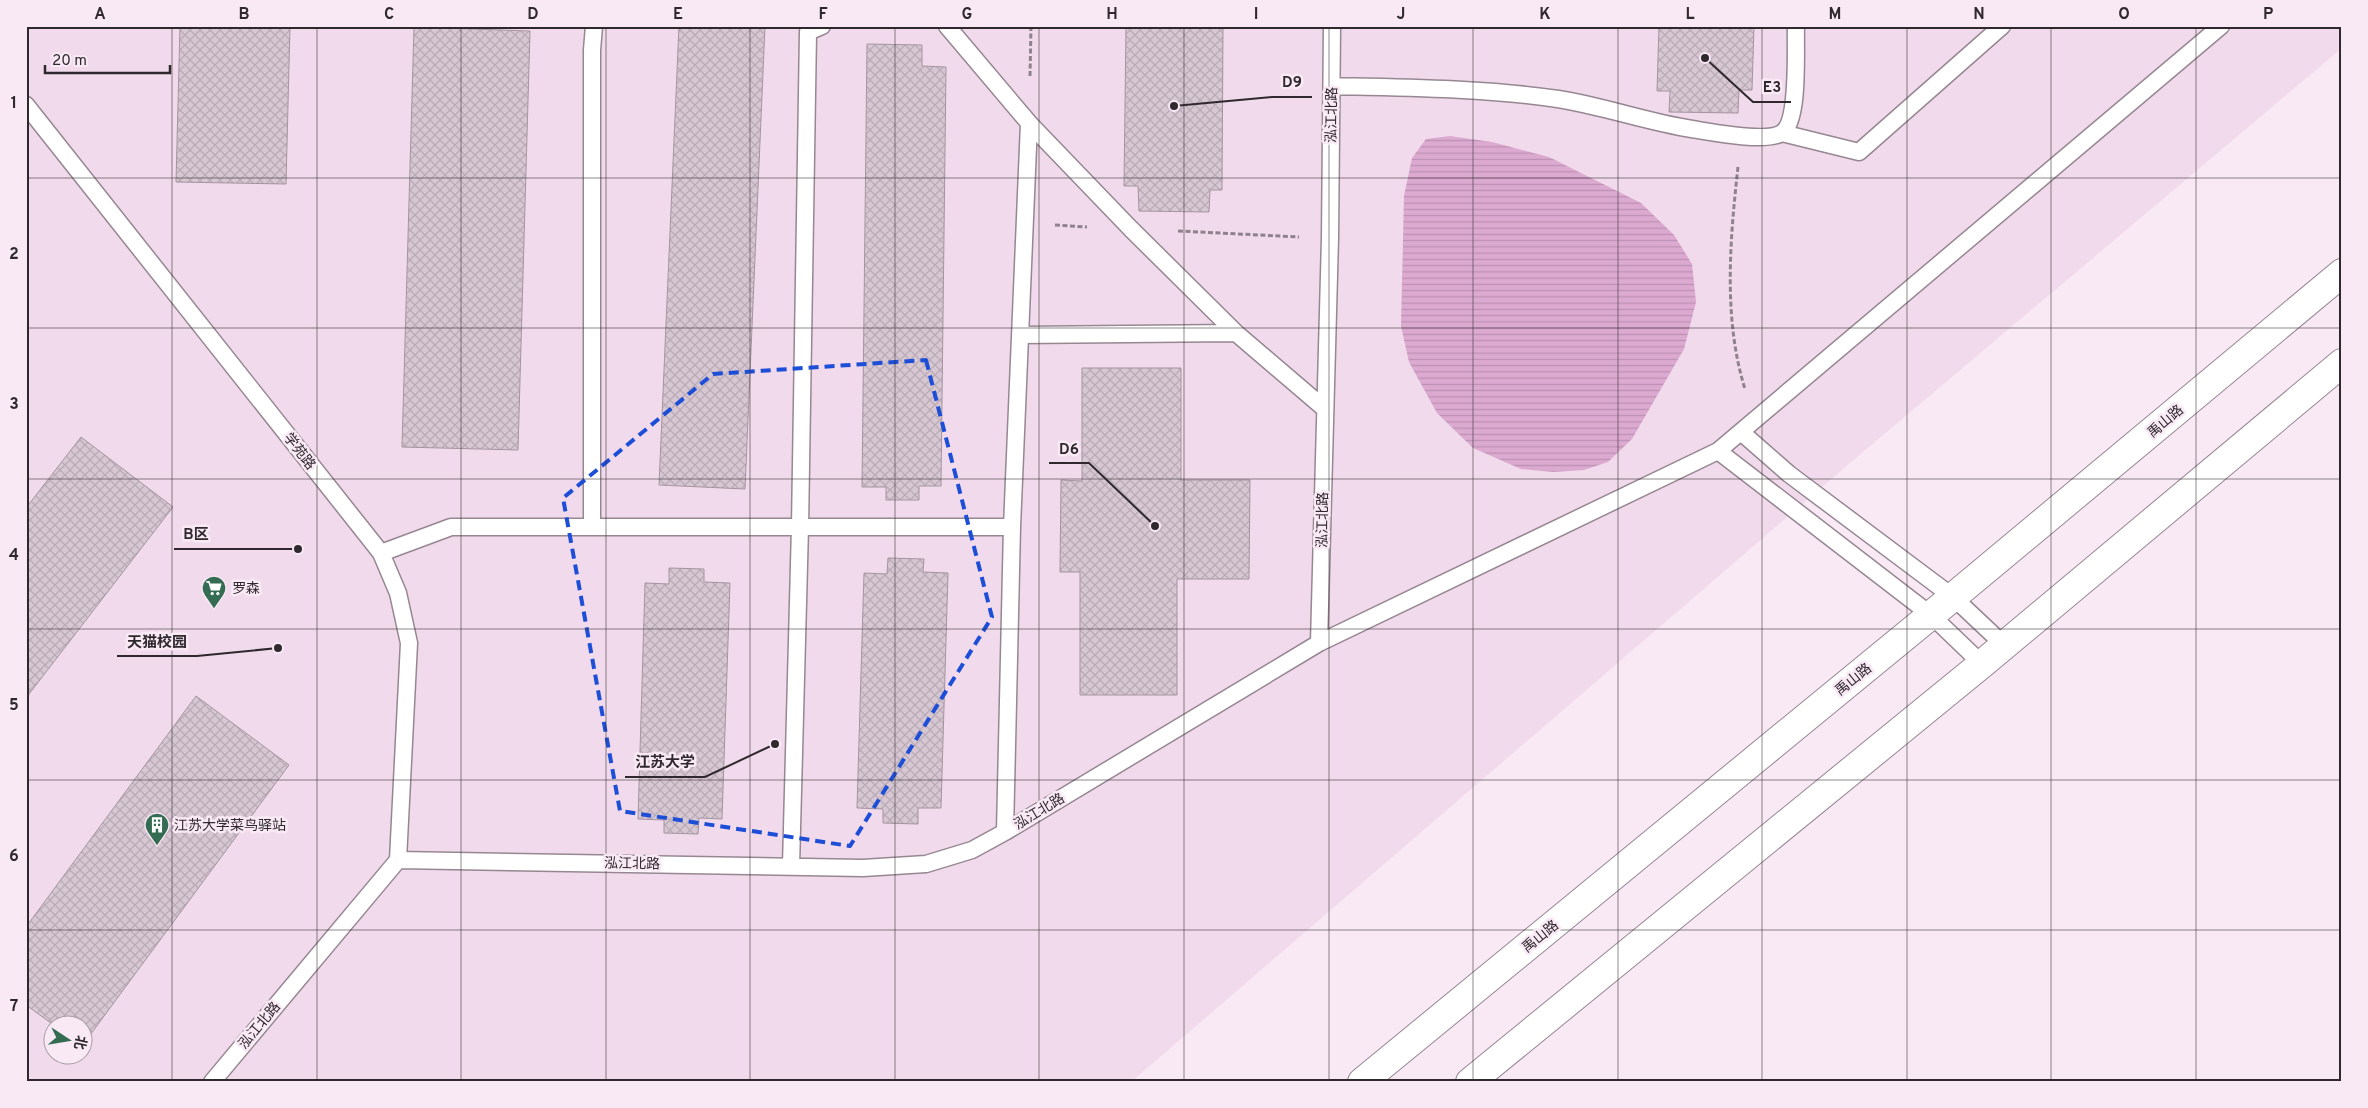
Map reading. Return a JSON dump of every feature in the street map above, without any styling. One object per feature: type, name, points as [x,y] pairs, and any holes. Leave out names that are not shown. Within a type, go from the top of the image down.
[{"type":"main road","name":"禹山路","points":[[1362,1082],[1953,597],[2342,273]]},
{"type":"main road","points":[[1470,1082],[2004,646],[2342,363]]},
{"type":"lane","points":[[592,526],[592,50],[594,26]]},
{"type":"lane","points":[[790,866],[800,527],[808,32],[822,26]]},
{"type":"lane","points":[[947,26],[1029,123],[1236,333],[1324,409]]},
{"type":"lane","name":"泓江北路","points":[[212,1082],[398,860],[863,868],[926,864],[972,850],[1005,832],[1319,643],[1332,26]]},
{"type":"lane","points":[[1782,133],[1790,122],[1794,100],[1796,26]]},
{"type":"lane","points":[[1332,86],[1493,91],[1560,100],[1684,128],[1741,136],[1769,137],[1782,133],[1859,152],[2002,26]]},
{"type":"lane","points":[[1319,643],[1718,451],[2221,26]]},
{"type":"lane","name":"学苑路","points":[[26,105],[381,553],[398,593],[409,643],[398,860]]},
{"type":"lane","points":[[1005,832],[1012,527],[1029,123]]},
{"type":"lane","points":[[1020,335],[1236,333]]},
{"type":"lane","points":[[1741,432],[1789,474],[1953,597],[2004,646]]},
{"type":"lane","points":[[1718,451],[1931,615],[1982,664]]},
{"type":"lane","points":[[381,553],[451,526],[1012,527]]},
{"type":"path","points":[[1735,193],[1731,242],[1731,285],[1734,329],[1740,371]]},
{"type":"highlighted area","points":[[926,360],[992,617],[850,846],[620,811],[563,498],[713,374]]},
{"type":"shaded area","points":[[26,26],[2342,26],[2342,48],[1850,463],[1131,1082],[26,1082]]},
{"type":"shaded area","points":[[1450,136],[1492,142],[1549,157],[1641,203],[1674,235],[1692,264],[1696,302],[1684,349],[1632,439],[1608,462],[1584,470],[1553,472],[1521,469],[1473,448],[1437,413],[1409,362],[1401,326],[1404,196],[1412,158],[1426,139]]},
{"type":"building","points":[[180,26],[290,26],[286,184],[176,182]]},
{"type":"building","points":[[679,26],[765,26],[745,489],[659,485]]},
{"type":"building","points":[[1126,26],[1223,26],[1222,190],[1210,190],[1209,212],[1139,211],[1138,186],[1124,186]]},
{"type":"building","points":[[1659,26],[1754,26],[1752,90],[1739,90],[1738,113],[1669,112],[1670,91],[1657,91]]},
{"type":"building","points":[[414,27],[530,31],[518,450],[402,447]]},
{"type":"building","points":[[867,44],[922,45],[922,66],[946,67],[941,486],[919,486],[919,500],[886,500],[886,487],[862,487]]},
{"type":"building","points":[[1082,368],[1181,368],[1181,480],[1250,480],[1249,579],[1177,579],[1177,695],[1080,695],[1080,572],[1060,572],[1061,480],[1082,481]]},
{"type":"building","points":[[81,437],[173,507],[26,698],[26,508]]},
{"type":"building","points":[[888,558],[924,559],[923,572],[948,573],[941,808],[918,808],[918,824],[883,823],[883,809],[857,808],[864,573],[887,574]]},
{"type":"building","points":[[669,568],[704,569],[704,582],[730,583],[722,819],[699,818],[698,834],[664,833],[664,820],[638,819],[645,583],[669,584]]},
{"type":"building","name":"江苏大学菜鸟驿站","points":[[196,696],[289,765],[92,1032],[92,1016],[42,1017],[26,1005],[26,927]]},
{"type":"place","name":"E3","points":[[1705,58]]},
{"type":"place","name":"D9","points":[[1174,106]]},
{"type":"place","name":"D6","points":[[1155,526]]},
{"type":"place","name":"B区","points":[[298,549]]},
{"type":"place","name":"罗森","points":[[214,609]]},
{"type":"place","name":"天猫校园","points":[[278,648]]},
{"type":"place","name":"江苏大学","points":[[775,744]]},
{"type":"place","name":"江苏大学菜鸟驿站","points":[[157,846]]}]
